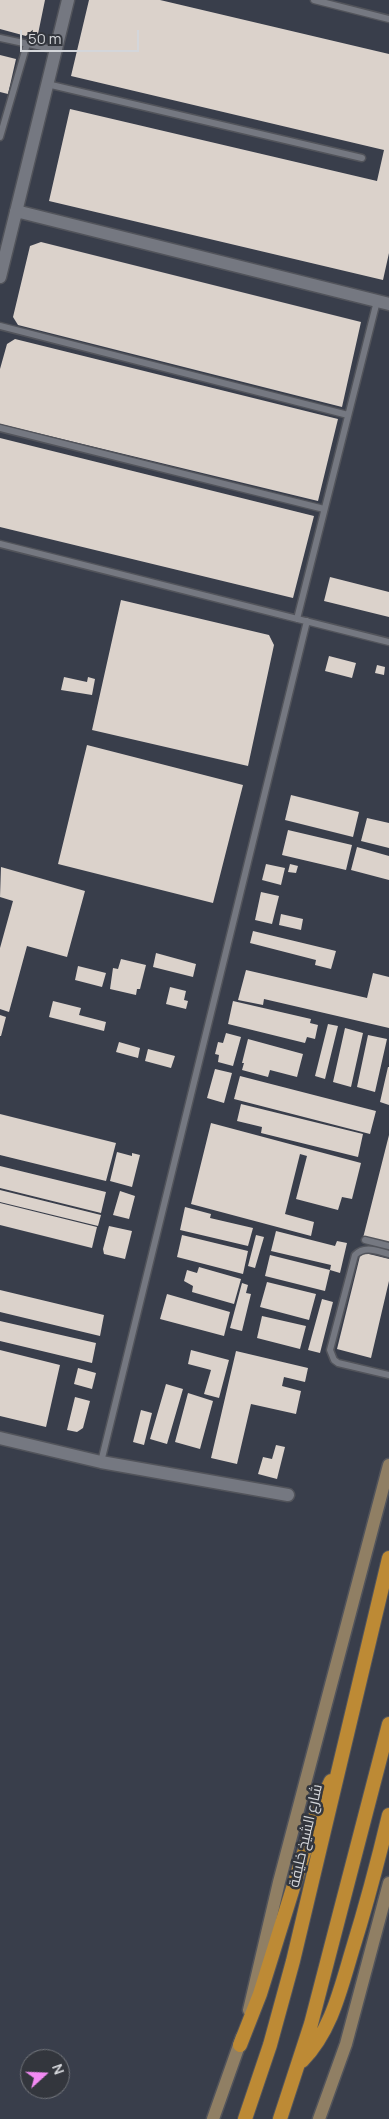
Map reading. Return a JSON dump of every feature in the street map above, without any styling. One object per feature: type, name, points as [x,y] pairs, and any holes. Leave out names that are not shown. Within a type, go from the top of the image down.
[{"type":"highway","name":"شارع الشيخ خليفة","points":[[245,2119],[270,2045],[293,1961],[389,1558]]},
{"type":"highway","points":[[280,2119],[316,2005],[389,1724]]},
{"type":"highway","points":[[240,2045],[260,1994],[316,1811],[326,1789],[338,1770]]},
{"type":"highway","points":[[298,2066],[322,2034],[334,2010],[363,1916],[389,1815]]},
{"type":"main road","points":[[213,2119],[240,2045],[285,1858],[389,1466]]},
{"type":"main road","points":[[319,2119],[346,2044],[389,1883]]},
{"type":"street","points":[[0,277],[68,0]]},
{"type":"street","points":[[16,211],[383,302]]},
{"type":"street","points":[[0,1438],[101,1462],[288,1495]]},
{"type":"lane","points":[[314,0],[389,19]]},
{"type":"lane","points":[[0,38],[56,50]]},
{"type":"lane","points":[[0,137],[26,44]]},
{"type":"lane","points":[[47,84],[362,158]]},
{"type":"lane","points":[[297,619],[348,415],[383,302]]},
{"type":"lane","points":[[0,326],[348,415]]},
{"type":"lane","points":[[0,428],[324,510]]},
{"type":"lane","points":[[0,544],[389,642]]},
{"type":"lane","points":[[101,1462],[308,621]]},
{"type":"lane","points":[[365,1240],[389,1246]]},
{"type":"lane","points":[[389,1254],[363,1249],[355,1255],[330,1350],[334,1360],[338,1363],[389,1375]]},
{"type":"shaded area","points":[[0,0],[389,0],[389,2119],[0,2119]]},
{"type":"building","points":[[0,0],[45,0],[37,39],[0,29]]},
{"type":"building","points":[[89,0],[160,0],[389,54],[389,253],[383,280],[49,201],[70,109],[377,181],[384,150],[71,76]]},
{"type":"building","points":[[0,55],[16,59],[8,94],[0,92]]},
{"type":"building","points":[[41,242],[361,322],[342,407],[18,325],[13,317],[30,246]]},
{"type":"building","points":[[15,339],[338,419],[318,501],[0,424],[0,369],[7,344]]},
{"type":"building","points":[[0,438],[314,516],[293,598],[0,527]]},
{"type":"building","points":[[330,577],[389,592],[389,617],[324,601]]},
{"type":"building","points":[[121,600],[269,635],[274,645],[248,766],[92,730]]},
{"type":"building","points":[[329,656],[356,663],[352,678],[325,671]]},
{"type":"building","points":[[377,665],[385,667],[384,675],[375,673]]},
{"type":"building","points":[[64,677],[87,682],[88,677],[95,679],[92,695],[61,690]]},
{"type":"building","points":[[87,745],[243,785],[213,903],[58,864]]},
{"type":"building","points":[[291,795],[359,812],[353,837],[285,820]]},
{"type":"building","points":[[367,818],[389,823],[389,848],[361,841]]},
{"type":"building","points":[[288,830],[352,845],[346,870],[282,855]]},
{"type":"building","points":[[357,847],[389,856],[389,880],[351,870]]},
{"type":"building","points":[[266,864],[285,868],[281,885],[262,880]]},
{"type":"building","points":[[290,864],[298,866],[296,873],[288,872]]},
{"type":"building","points":[[1,867],[85,891],[67,957],[27,946],[9,1012],[0,1009],[0,948],[13,901],[0,897]]},
{"type":"building","points":[[261,892],[279,896],[272,924],[255,920]]},
{"type":"building","points":[[281,914],[303,919],[301,930],[279,925]]},
{"type":"building","points":[[253,931],[336,951],[331,969],[315,965],[316,960],[250,943]]},
{"type":"building","points":[[156,953],[196,964],[193,977],[153,967]]},
{"type":"building","points":[[121,959],[146,965],[140,989],[137,989],[136,995],[110,989],[113,968],[118,969]]},
{"type":"building","points":[[78,966],[106,973],[102,987],[75,980]]},
{"type":"building","points":[[246,970],[367,998],[373,973],[389,977],[389,1028],[264,999],[263,1005],[238,1000]]},
{"type":"building","points":[[170,987],[186,991],[184,1000],[188,1001],[186,1009],[166,1004]]},
{"type":"building","points":[[53,1001],[81,1008],[79,1015],[106,1022],[104,1031],[49,1017]]},
{"type":"building","points":[[233,1001],[311,1019],[310,1023],[318,1025],[315,1039],[307,1037],[305,1043],[228,1024]]},
{"type":"building","points":[[0,1015],[6,1017],[1,1036],[0,1036]]},
{"type":"building","points":[[328,1024],[338,1026],[325,1079],[315,1076]]},
{"type":"building","points":[[345,1028],[363,1033],[351,1087],[333,1082]]},
{"type":"building","points":[[226,1033],[241,1037],[233,1066],[218,1062],[219,1055],[215,1054],[218,1042],[223,1043]]},
{"type":"building","points":[[368,1035],[387,1039],[375,1092],[357,1087]]},
{"type":"building","points":[[248,1039],[303,1054],[297,1077],[270,1070],[268,1077],[242,1070]]},
{"type":"building","points":[[119,1042],[140,1048],[138,1058],[116,1052]]},
{"type":"building","points":[[148,1049],[175,1056],[171,1068],[145,1061]]},
{"type":"building","points":[[389,1067],[389,1105],[380,1102]]},
{"type":"building","points":[[215,1069],[232,1073],[224,1103],[207,1098]]},
{"type":"building","points":[[240,1076],[376,1111],[370,1134],[234,1099]]},
{"type":"building","points":[[241,1104],[363,1134],[358,1157],[261,1133],[262,1127],[237,1121]]},
{"type":"building","points":[[0,1114],[116,1143],[106,1181],[0,1155]]},
{"type":"building","points":[[211,1123],[361,1163],[352,1199],[342,1197],[338,1210],[296,1199],[307,1156],[300,1154],[285,1214],[314,1222],[311,1236],[191,1204]]},
{"type":"building","points":[[389,1135],[389,1244],[363,1238]]},
{"type":"building","points":[[117,1152],[132,1156],[132,1153],[140,1155],[132,1187],[110,1181]]},
{"type":"building","points":[[0,1166],[106,1192],[101,1213],[0,1188]]},
{"type":"building","points":[[0,1190],[101,1215],[98,1226],[0,1202]]},
{"type":"building","points":[[120,1191],[135,1196],[129,1219],[113,1215]]},
{"type":"building","points":[[0,1203],[97,1227],[92,1248],[0,1225]]},
{"type":"building","points":[[185,1207],[211,1214],[210,1218],[253,1228],[248,1246],[180,1230]]},
{"type":"building","points":[[109,1226],[132,1231],[125,1259],[104,1254],[103,1249]]},
{"type":"building","points":[[276,1231],[335,1246],[337,1241],[347,1243],[340,1273],[330,1270],[331,1265],[271,1251]]},
{"type":"building","points":[[182,1235],[248,1251],[243,1274],[177,1257]]},
{"type":"building","points":[[256,1235],[264,1237],[255,1268],[248,1266]]},
{"type":"building","points":[[361,1252],[389,1259],[389,1281],[371,1358],[337,1349]]},
{"type":"building","points":[[270,1255],[330,1270],[325,1291],[265,1276]]},
{"type":"building","points":[[199,1267],[241,1279],[234,1304],[192,1292],[193,1286],[184,1281],[187,1270],[197,1273]]},
{"type":"building","points":[[267,1282],[316,1294],[309,1320],[260,1307]]},
{"type":"building","points":[[242,1283],[248,1285],[246,1293],[251,1294],[242,1331],[230,1328]]},
{"type":"building","points":[[0,1290],[104,1315],[100,1336],[0,1312]]},
{"type":"building","points":[[167,1294],[230,1312],[224,1336],[160,1319]]},
{"type":"building","points":[[322,1299],[333,1302],[320,1353],[308,1350]]},
{"type":"building","points":[[262,1316],[306,1326],[300,1349],[257,1338]]},
{"type":"building","points":[[0,1321],[96,1343],[92,1363],[0,1341]]},
{"type":"building","points":[[0,1350],[60,1365],[46,1427],[0,1416]]},
{"type":"building","points":[[191,1350],[229,1360],[219,1398],[204,1394],[211,1370],[188,1364]]},
{"type":"building","points":[[236,1351],[308,1368],[305,1382],[284,1377],[282,1386],[301,1391],[296,1414],[251,1404],[237,1464],[211,1458]]},
{"type":"building","points":[[78,1368],[96,1373],[92,1389],[74,1384]]},
{"type":"building","points":[[166,1384],[183,1389],[167,1444],[150,1439]]},
{"type":"building","points":[[188,1393],[213,1401],[200,1449],[175,1442]]},
{"type":"building","points":[[75,1397],[90,1401],[83,1428],[77,1432],[67,1430]]},
{"type":"building","points":[[141,1410],[152,1413],[144,1445],[133,1442]]},
{"type":"building","points":[[276,1445],[285,1447],[277,1479],[258,1474],[263,1457],[272,1459]]}]
